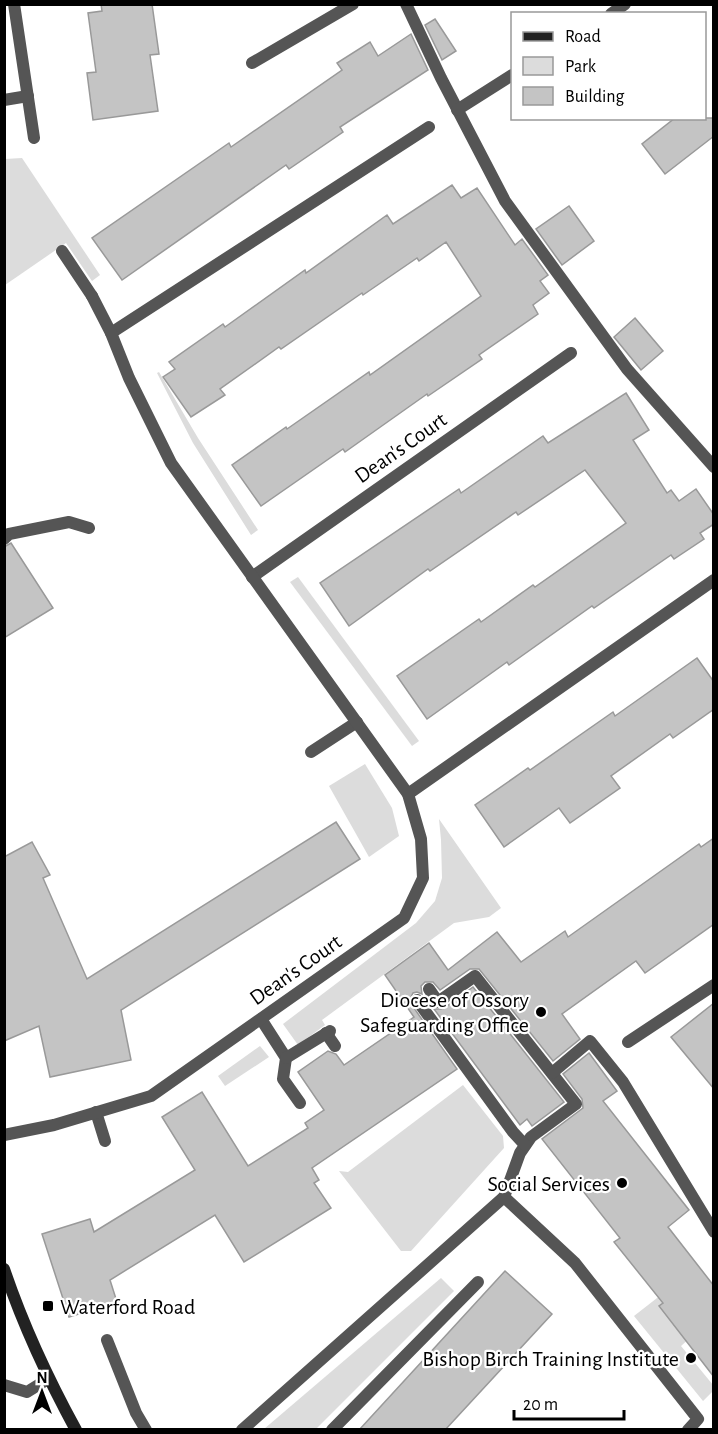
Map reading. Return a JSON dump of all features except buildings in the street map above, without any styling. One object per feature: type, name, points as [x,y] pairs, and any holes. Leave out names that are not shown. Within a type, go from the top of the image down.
[{"type":"main road","points":[[4,1269],[18,1310],[48,1379],[76,1430]]},
{"type":"street","points":[[14,4],[34,138]]},
{"type":"street","points":[[252,63],[353,4]]},
{"type":"street","points":[[406,4],[457,110],[505,201],[627,369],[714,467]]},
{"type":"street","points":[[457,110],[511,76]]},
{"type":"street","points":[[4,100],[28,96]]},
{"type":"street","points":[[111,333],[429,127]]},
{"type":"street","name":"Dean's Court","points":[[4,1135],[54,1125],[151,1096],[404,918],[423,878],[421,839],[408,794],[171,463],[92,296],[62,251]]},
{"type":"street","name":"Dean's Court","points":[[252,577],[571,352]]},
{"type":"street","points":[[4,539],[9,534],[69,522],[89,528]]},
{"type":"street","points":[[408,794],[714,580]]},
{"type":"street","points":[[311,752],[357,722]]},
{"type":"street","points":[[242,1430],[504,1197],[519,1153],[531,1137],[576,1104],[475,976],[438,1002],[429,989]]},
{"type":"street","points":[[628,1042],[714,985]]},
{"type":"street","points":[[417,1000],[513,1132],[525,1145]]},
{"type":"street","points":[[261,1019],[286,1059],[283,1079],[300,1102]]},
{"type":"street","points":[[286,1059],[328,1032],[335,1046]]},
{"type":"street","points":[[552,1073],[590,1041],[623,1082],[714,1232]]},
{"type":"street","points":[[96,1112],[105,1140]]},
{"type":"street","points":[[504,1197],[575,1263],[698,1419],[688,1430]]},
{"type":"street","points":[[332,1430],[478,1282]]},
{"type":"street","points":[[107,1340],[136,1413],[146,1430]]},
{"type":"street","points":[[4,1385],[27,1392],[48,1379]]},
{"type":"green space","points":[[22,158],[100,275],[92,281],[66,243],[5,285],[5,159]]},
{"type":"green space","points":[[159,372],[198,438],[258,530],[251,535],[193,443],[157,373]]},
{"type":"green space","points":[[298,577],[419,741],[412,746],[290,582]]},
{"type":"green space","points":[[365,764],[392,808],[399,836],[369,857],[329,786]]},
{"type":"green space","points":[[439,819],[501,908],[489,917],[454,923],[322,1020],[325,1025],[298,1045],[283,1024],[416,923],[435,901],[442,878]]},
{"type":"green space","points":[[260,1046],[269,1057],[225,1086],[218,1076]]},
{"type":"green space","points":[[463,1085],[503,1136],[504,1148],[411,1251],[401,1251],[339,1171],[348,1172]]},
{"type":"green space","name":"Bishop Birch Training Institute","points":[[698,1266],[713,1285],[713,1317],[681,1346],[713,1385],[713,1391],[703,1401],[634,1316]]},
{"type":"green space","points":[[441,1278],[454,1291],[316,1429],[264,1429]]},
{"type":"place","name":"Diocese of Ossory Safeguarding Office","points":[[541,1012]]},
{"type":"place","name":"Social Services","points":[[622,1183]]},
{"type":"place","name":"Waterford Road","points":[[48,1306]]},
{"type":"place","name":"Bishop Birch Training Institute","points":[[691,1358]]}]
